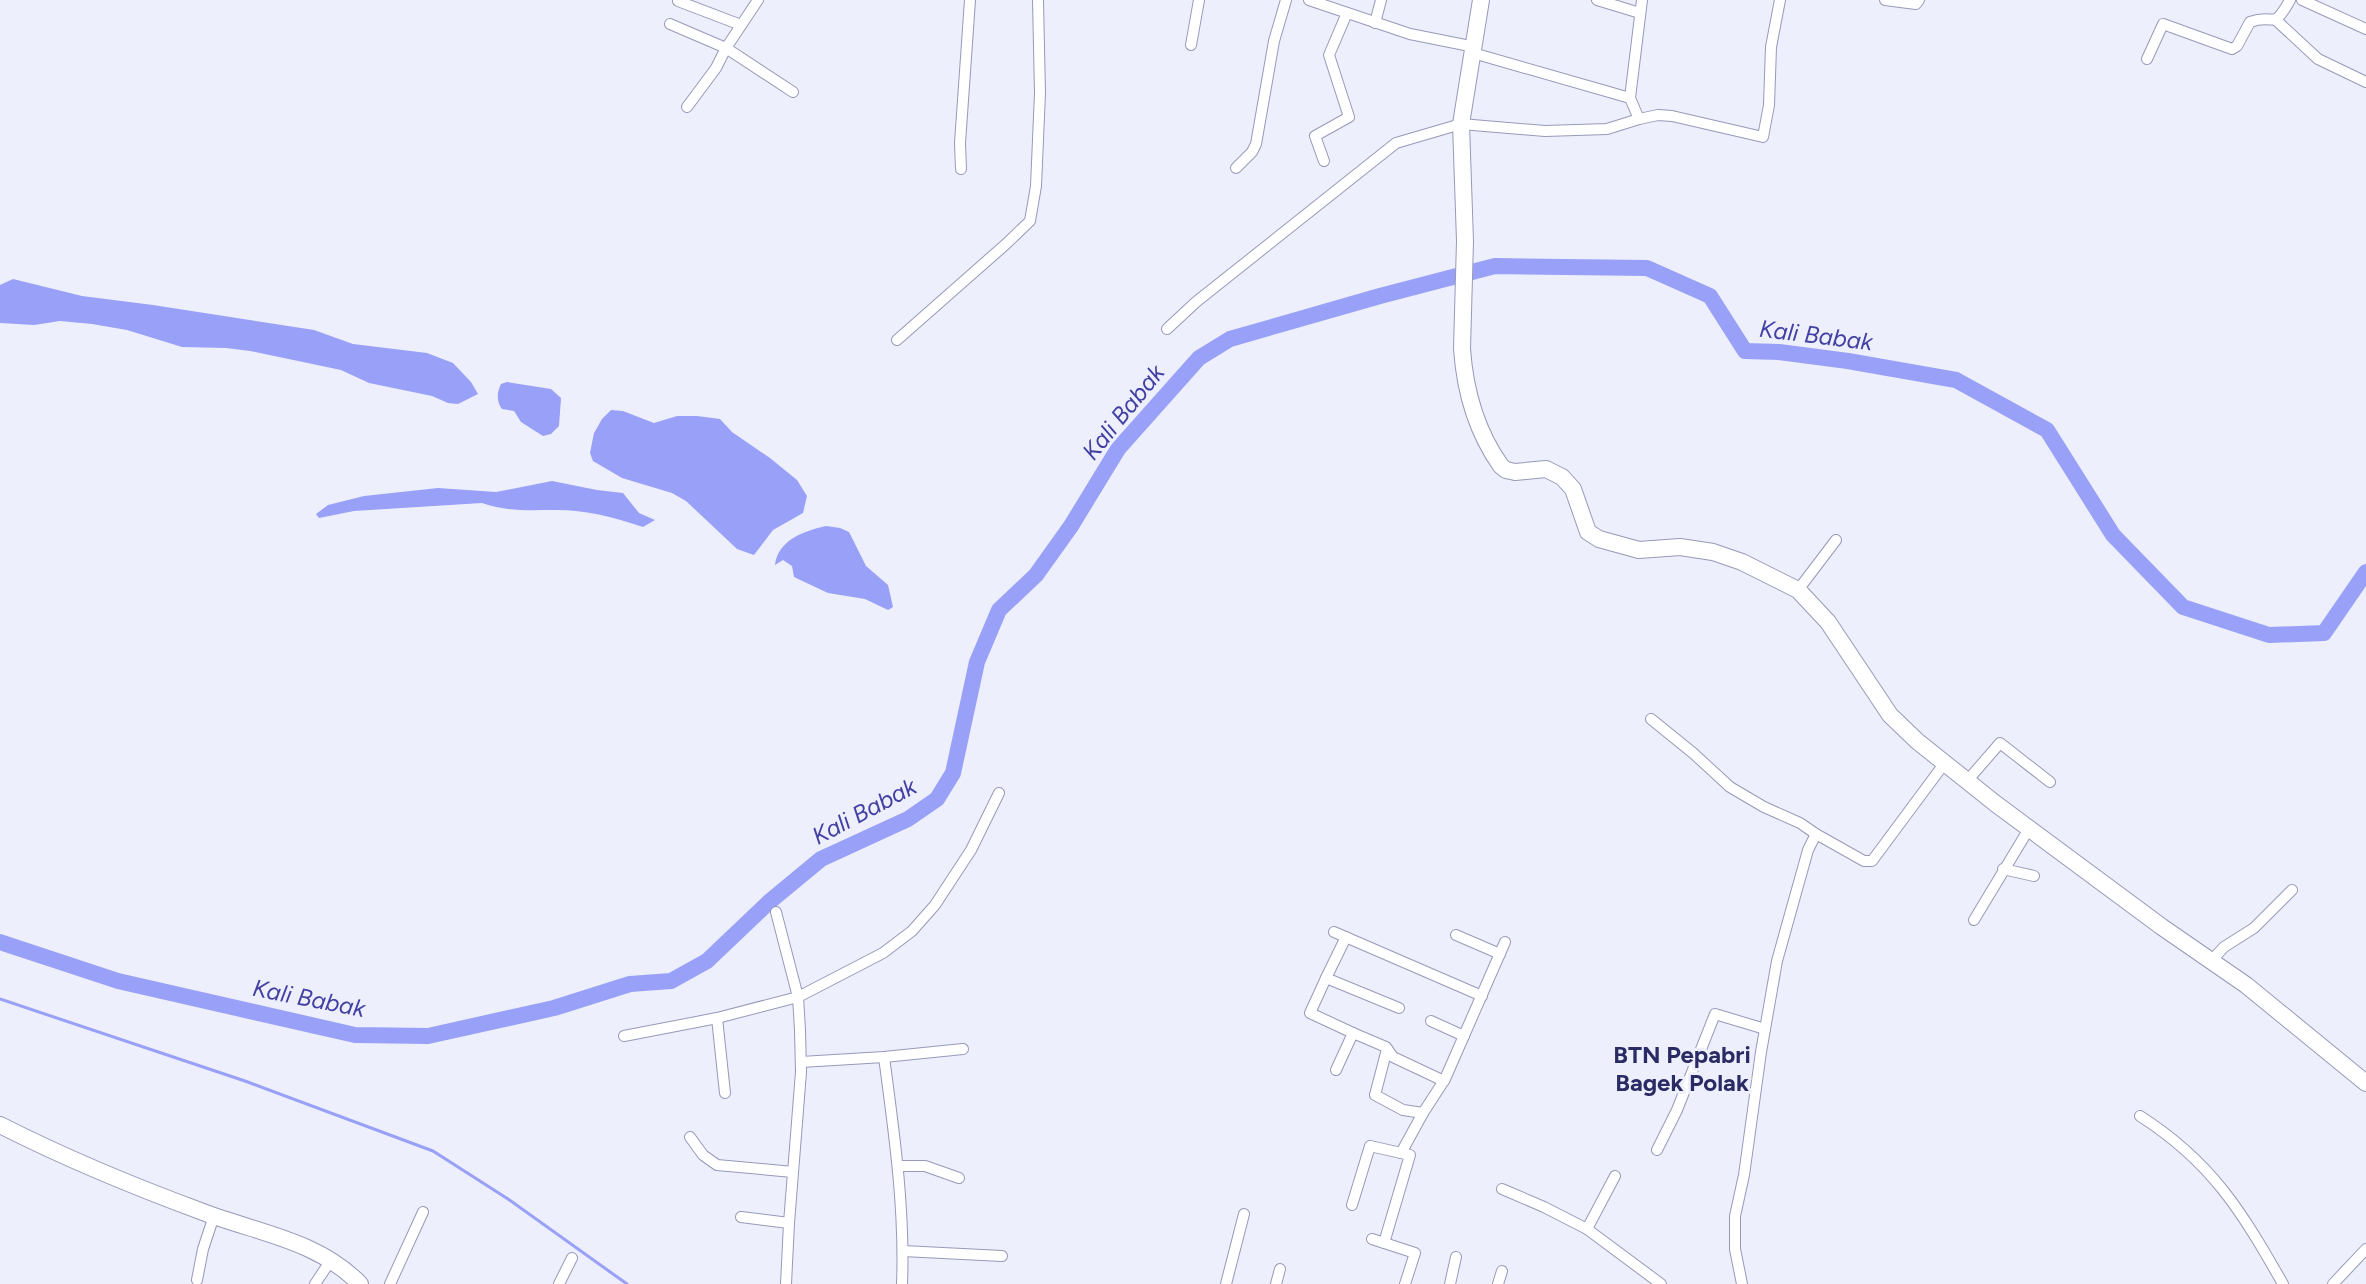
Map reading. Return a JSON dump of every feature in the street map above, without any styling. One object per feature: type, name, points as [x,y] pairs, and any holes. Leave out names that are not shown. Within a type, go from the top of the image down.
[{"type":"street","points":[[687,107],[716,68],[726,48],[758,0]]},
{"type":"street","points":[[961,169],[960,143],[970,0]]},
{"type":"street","points":[[897,340],[1030,221],[1036,186],[1040,93],[1038,0]]},
{"type":"street","points":[[1191,45],[1198,0]]},
{"type":"street","points":[[1236,168],[1252,152],[1256,144],[1276,31],[1286,0]]},
{"type":"street","points":[[1309,0],[1410,34],[1474,50],[1630,98]]},
{"type":"street","points":[[1375,23],[1381,0]]},
{"type":"street","points":[[1481,0],[1461,124],[1465,241],[1461,349],[1470,397],[1480,432],[1503,468],[1515,472],[1546,469],[1562,477],[1573,489],[1588,532],[1599,539],[1639,550],[1680,547],[1713,552],[1742,562],[1798,590],[1828,622],[1890,715],[1944,764],[2162,927],[2212,960],[2268,1002],[2366,1083]]},
{"type":"street","points":[[1597,0],[1640,13]]},
{"type":"street","points":[[1639,119],[1630,98],[1642,0]]},
{"type":"street","points":[[1167,329],[1196,302],[1388,147],[1461,124],[1545,130],[1607,129],[1658,116],[1672,116],[1763,136],[1769,105],[1771,47],[1780,0]]},
{"type":"street","points":[[1885,0],[1916,4],[1919,0]]},
{"type":"street","points":[[2277,21],[2290,0]]},
{"type":"street","points":[[2302,0],[2366,29]]},
{"type":"street","points":[[678,1],[741,25]]},
{"type":"street","points":[[1324,161],[1315,136],[1349,117],[1329,54],[1347,13]]},
{"type":"street","points":[[2147,59],[2163,24],[2232,49],[2250,22],[2277,21],[2318,59],[2366,82]]},
{"type":"street","points":[[670,24],[726,48],[793,92]]},
{"type":"street","points":[[1798,590],[1836,540]]},
{"type":"street","points":[[1651,719],[1730,788],[1800,823],[1864,861],[1872,861],[1944,764]]},
{"type":"street","points":[[1967,781],[2000,743],[2050,782]]},
{"type":"street","points":[[624,1036],[717,1018],[798,997],[884,953],[926,916],[971,850],[999,793]]},
{"type":"street","points":[[1974,920],[2030,827]]},
{"type":"street","points":[[1742,1284],[1734,1227],[1744,1175],[1765,1029],[1777,961],[1791,905],[1808,850],[1816,834]]},
{"type":"street","points":[[2003,869],[2034,876]]},
{"type":"street","points":[[2212,960],[2224,947],[2254,928],[2292,890]]},
{"type":"street","points":[[776,912],[798,997],[801,1062],[786,1284]]},
{"type":"street","points":[[1334,932],[1482,996]]},
{"type":"street","points":[[1456,935],[1500,954]]},
{"type":"street","points":[[1346,937],[1310,1013],[1388,1049],[1393,1057],[1444,1081]]},
{"type":"street","points":[[1401,1153],[1444,1081],[1505,942]]},
{"type":"street","points":[[1326,978],[1399,1008]]},
{"type":"street","points":[[1657,1150],[1677,1110],[1715,1014],[1765,1029]]},
{"type":"street","points":[[717,1018],[725,1093]]},
{"type":"street","points":[[1431,1021],[1464,1036]]},
{"type":"street","points":[[1336,1070],[1353,1034]]},
{"type":"street","points":[[801,1062],[963,1049]]},
{"type":"street","points":[[1388,1049],[1375,1095],[1403,1110],[1423,1113]]},
{"type":"street","points":[[884,1057],[899,1166],[903,1251],[902,1284]]},
{"type":"street","points":[[2140,1116],[2174,1139],[2213,1177],[2237,1207],[2283,1284]]},
{"type":"street","points":[[0,1125],[146,1191],[305,1246],[331,1260],[360,1284]]},
{"type":"street","points":[[690,1137],[702,1155],[717,1165],[793,1172]]},
{"type":"street","points":[[1352,1205],[1370,1146],[1410,1155],[1384,1243]]},
{"type":"street","points":[[899,1166],[925,1166],[959,1178]]},
{"type":"street","points":[[1587,1229],[1615,1176]]},
{"type":"street","points":[[1502,1189],[1539,1204],[1587,1229],[1660,1284]]},
{"type":"street","points":[[390,1284],[423,1212]]},
{"type":"street","points":[[1226,1284],[1244,1214]]},
{"type":"street","points":[[197,1280],[203,1249],[214,1216]]},
{"type":"street","points":[[741,1217],[789,1223]]},
{"type":"street","points":[[1372,1239],[1415,1253],[1405,1284]]},
{"type":"street","points":[[2333,1284],[2366,1249]]},
{"type":"street","points":[[903,1251],[1002,1256]]},
{"type":"street","points":[[1450,1284],[1456,1257]]},
{"type":"street","points":[[559,1284],[572,1258]]},
{"type":"street","points":[[315,1284],[331,1260]]},
{"type":"street","points":[[1276,1284],[1280,1269]]},
{"type":"street","points":[[1498,1284],[1502,1271]]},
{"type":"water","points":[[13,279],[82,296],[314,330],[353,344],[427,353],[453,363],[471,382],[478,394],[458,404],[448,403],[432,396],[369,383],[341,370],[250,351],[182,347],[127,330],[92,324],[60,321],[34,325],[0,323],[0,285]]},
{"type":"water","points":[[507,382],[551,389],[561,398],[559,426],[551,434],[543,436],[521,422],[514,411],[502,409],[498,393],[501,384]]},
{"type":"water","points":[[611,410],[623,411],[654,423],[677,416],[720,419],[732,432],[797,480],[807,496],[803,513],[773,530],[754,555],[737,549],[686,501],[672,493],[622,478],[593,461],[590,453],[594,433],[602,419]]},
{"type":"water","points":[[552,481],[623,493],[639,513],[655,520],[643,527],[589,513],[567,510],[510,509],[482,503],[354,511],[319,518],[316,514],[328,505],[364,496],[438,488],[496,492]]},
{"type":"water","points":[[826,526],[849,532],[866,566],[888,585],[893,607],[888,610],[865,599],[828,593],[794,577],[792,566],[783,560],[775,565],[781,549],[793,538]]},
{"type":"waterway","name":"Kali Babak","points":[[0,942],[118,981],[355,1035],[428,1036],[554,1008],[630,984],[671,981],[707,961],[769,902],[821,859],[908,819],[937,799],[953,773],[977,662],[999,610],[1036,575],[1071,526],[1118,449],[1199,358],[1230,339],[1495,266],[1647,268],[1710,296],[1745,351],[1779,352],[1848,361],[1956,380],[2047,430],[2113,535],[2183,607],[2269,635],[2324,633],[2366,572]]},
{"type":"waterway","points":[[0,999],[245,1081],[433,1151],[508,1199],[627,1284]]},
{"type":"district","name":"BTN Pepabri Bagek Polak","points":[[1682,1068]]}]
